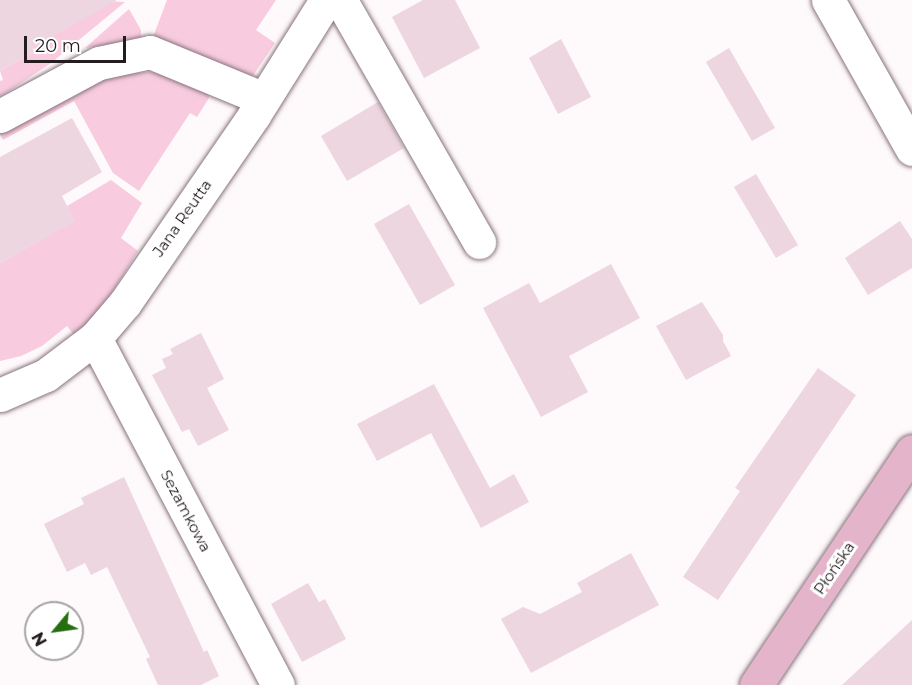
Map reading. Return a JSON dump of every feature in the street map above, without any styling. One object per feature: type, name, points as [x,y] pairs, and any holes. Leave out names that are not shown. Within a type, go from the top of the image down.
[{"type":"main road","name":"Płońska","points":[[756,685],[912,451]]},
{"type":"street","points":[[828,0],[912,149]]},
{"type":"street","points":[[335,3],[479,242]]},
{"type":"street","name":"Jana Reutta","points":[[0,395],[46,375],[95,338],[125,303],[264,99],[335,3]]},
{"type":"street","points":[[0,116],[99,63],[150,52],[264,99]]},
{"type":"street","name":"Sezamkowa","points":[[95,338],[278,685]]},
{"type":"shaded area","points":[[86,0],[125,2],[51,63],[0,97],[0,81],[3,80],[0,71],[34,52],[32,48]]},
{"type":"shaded area","points":[[167,0],[276,0],[256,30],[275,43],[252,77],[211,59],[170,46],[153,37]]},
{"type":"shaded area","points":[[129,9],[141,30],[141,37],[137,41],[85,48]]},
{"type":"shaded area","points":[[152,72],[185,76],[209,91],[209,98],[197,117],[190,113],[139,191],[113,173],[74,101],[3,140],[0,134],[0,131],[110,74]]},
{"type":"shaded area","points":[[111,180],[142,203],[121,238],[138,251],[92,319],[74,335],[67,326],[42,346],[21,356],[0,361],[0,263],[74,221],[67,206]]},
{"type":"building","points":[[0,0],[117,0],[32,48],[34,52],[0,71]]},
{"type":"building","points":[[423,0],[455,0],[480,48],[424,78],[392,17]]},
{"type":"building","points":[[561,39],[591,97],[558,114],[529,58]]},
{"type":"building","points":[[729,48],[775,128],[752,141],[706,62]]},
{"type":"building","points":[[378,102],[404,148],[347,181],[321,136]]},
{"type":"building","points":[[72,118],[102,172],[62,196],[75,221],[0,263],[0,157]]},
{"type":"building","points":[[756,174],[798,245],[776,258],[734,187]]},
{"type":"building","points":[[409,204],[455,285],[420,305],[374,224]]},
{"type":"building","points":[[900,221],[912,239],[912,268],[868,295],[845,258]]},
{"type":"building","points":[[611,264],[640,318],[569,356],[588,392],[541,417],[483,308],[529,283],[540,303]]},
{"type":"building","points":[[702,302],[723,335],[723,341],[731,356],[686,380],[656,326]]},
{"type":"building","points":[[201,333],[224,379],[207,388],[229,430],[198,446],[189,429],[182,432],[152,375],[166,368],[162,359],[173,354],[170,349]]},
{"type":"building","points":[[818,368],[856,395],[718,600],[683,577],[740,491],[735,488]]},
{"type":"building","points":[[434,384],[490,488],[514,474],[529,502],[481,528],[431,433],[377,461],[357,424]]},
{"type":"building","points":[[124,477],[204,652],[207,650],[219,676],[201,685],[158,685],[146,659],[150,657],[107,567],[91,575],[85,563],[67,572],[44,524],[84,504],[81,498]]},
{"type":"building","points":[[631,553],[659,605],[531,673],[501,619],[523,607],[540,614],[582,592],[577,583]]},
{"type":"building","points":[[308,583],[319,602],[325,599],[346,639],[302,662],[271,604]]},
{"type":"building","points":[[912,620],[912,685],[842,685]]}]
